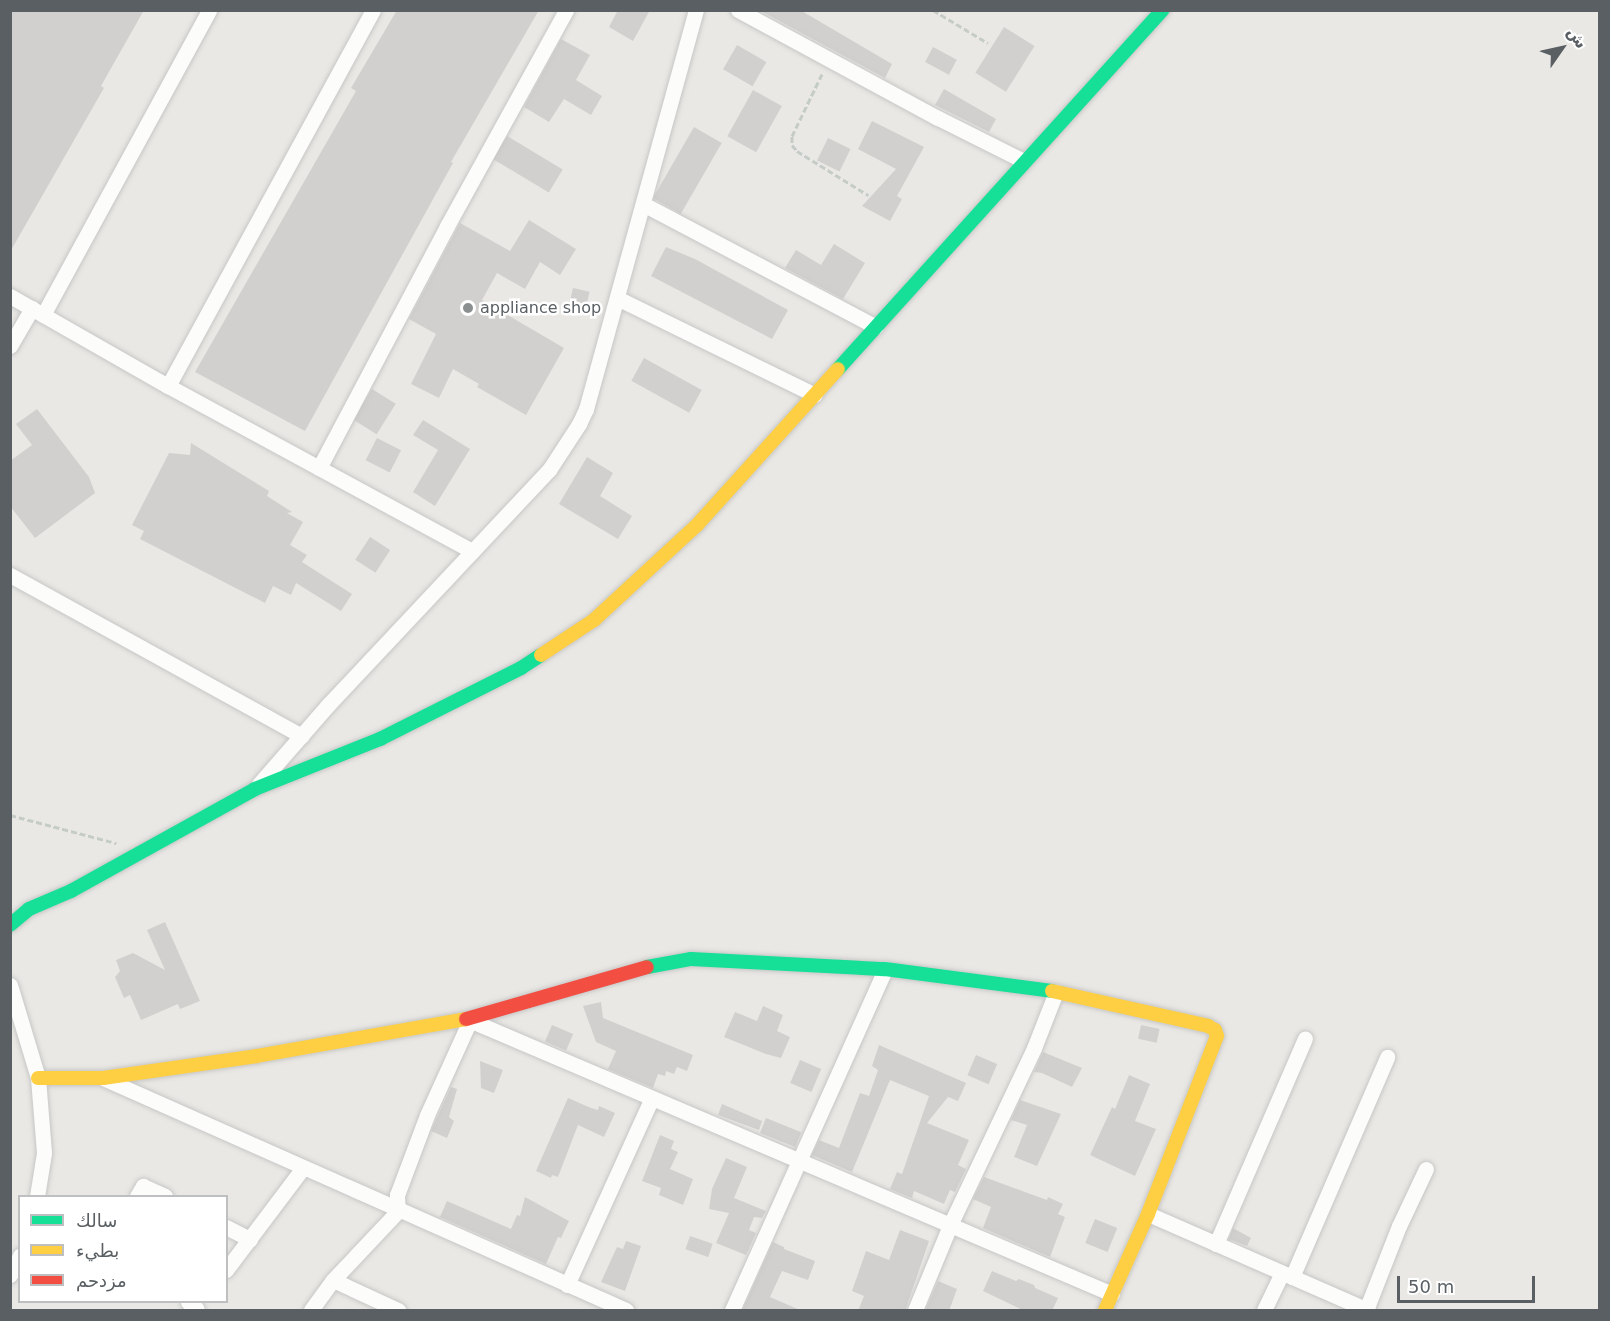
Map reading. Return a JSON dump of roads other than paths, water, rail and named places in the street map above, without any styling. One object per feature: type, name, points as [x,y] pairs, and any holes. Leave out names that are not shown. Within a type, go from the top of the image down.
[{"type":"street","points":[[10,346],[37,311],[209,10]]},
{"type":"street","points":[[168,386],[373,10]]},
{"type":"street","points":[[320,468],[447,226],[566,10]]},
{"type":"street","points":[[255,789],[549,470],[579,424],[586,409],[696,10]]},
{"type":"street","points":[[738,10],[938,118],[1024,161]]},
{"type":"street","points":[[10,926],[28,909],[71,891],[255,789],[380,739],[521,668],[570,638],[620,597],[697,525],[1162,10]]},
{"type":"street","points":[[643,204],[876,327]]},
{"type":"street","points":[[10,296],[168,386],[472,551]]},
{"type":"street","points":[[617,298],[815,394]]},
{"type":"street","points":[[10,576],[302,736]]},
{"type":"street","points":[[38,1078],[103,1078],[257,1056],[469,1019],[663,962],[716,959],[885,969],[1056,993],[1208,1026],[1216,1033],[1207,1064],[1148,1214],[1105,1311]]},
{"type":"street","points":[[732,1311],[885,969]]},
{"type":"street","points":[[10,985],[38,1078],[44,1153],[38,1195]]},
{"type":"street","points":[[915,1311],[951,1223],[1034,1048],[1056,993]]},
{"type":"street","points":[[469,1019],[951,1223],[1112,1294]]},
{"type":"street","points":[[311,1311],[333,1280],[398,1211],[397,1196],[427,1115],[469,1019]]},
{"type":"street","points":[[1216,1244],[1305,1038]]},
{"type":"street","points":[[1264,1311],[1287,1275],[1387,1057]]},
{"type":"street","points":[[103,1078],[626,1311]]},
{"type":"street","points":[[567,1285],[652,1098]]},
{"type":"street","points":[[228,1267],[303,1168]]},
{"type":"street","points":[[1148,1214],[1367,1310],[1399,1226],[1426,1169]]},
{"type":"street","points":[[138,1195],[143,1186],[161,1195]]},
{"type":"street","points":[[228,1228],[250,1239]]},
{"type":"street","points":[[10,1275],[18,1258]]},
{"type":"street","points":[[333,1280],[398,1311]]},
{"type":"place","name":"appliance shop","points":[[468,308]]}]
